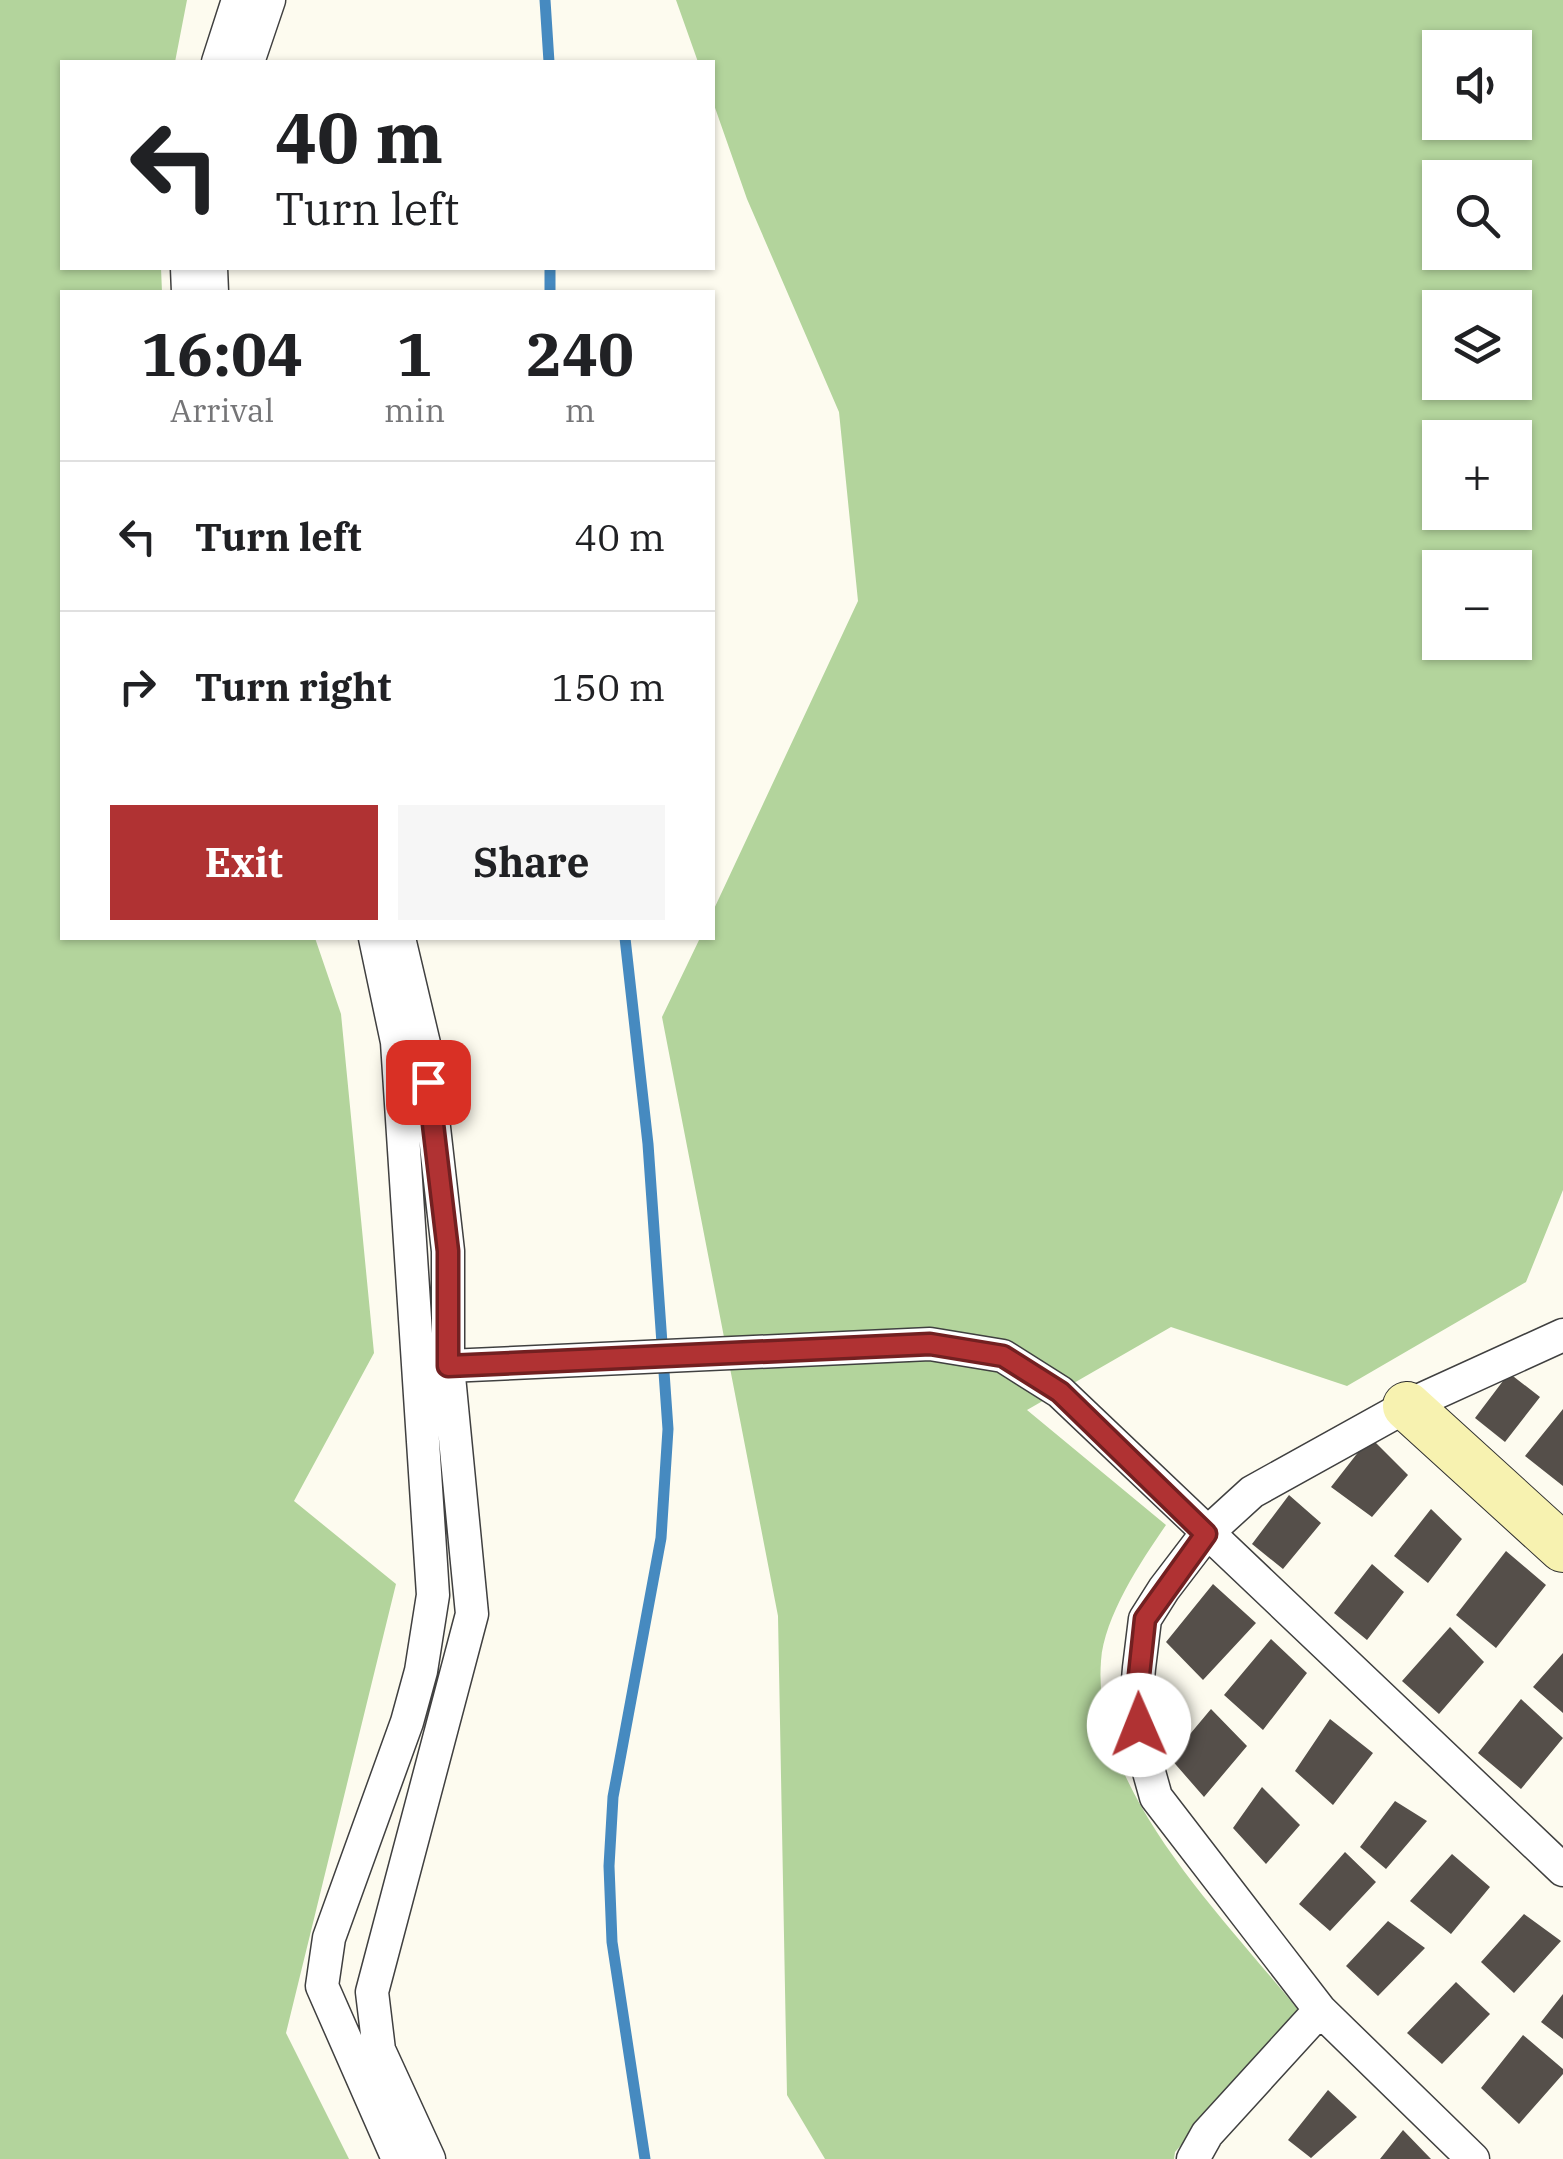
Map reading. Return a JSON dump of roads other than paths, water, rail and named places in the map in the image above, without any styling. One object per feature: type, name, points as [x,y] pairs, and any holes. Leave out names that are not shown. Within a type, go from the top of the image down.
[{"type":"street","points":[[219,60],[238,0]]},
{"type":"street","points":[[249,60],[269,0]]},
{"type":"street","points":[[376,940],[397,1042],[433,1595],[421,1671],[407,1722],[329,1938],[322,1986],[398,2159]]},
{"type":"street","points":[[399,940],[425,1048],[448,1251],[448,1366],[472,1614],[372,1992],[379,2050],[429,2159]]},
{"type":"street","points":[[1473,2159],[1320,2010],[1156,1797],[1142,1747],[1136,1703],[1145,1619],[1206,1534],[1252,1492],[1406,1406],[1563,1336]]},
{"type":"street","points":[[448,1366],[930,1344],[1003,1356],[1060,1392],[1563,1870]]},
{"type":"street","points":[[1406,1406],[1563,1548]]},
{"type":"street","points":[[1193,2159],[1207,2134],[1320,2010]]},
{"type":"waterway","points":[[545,0],[549,60]]},
{"type":"waterway","points":[[550,270],[550,290]]},
{"type":"waterway","points":[[625,940],[648,1144],[668,1429],[661,1538],[613,1797],[609,1866],[612,1942],[645,2159]]}]
